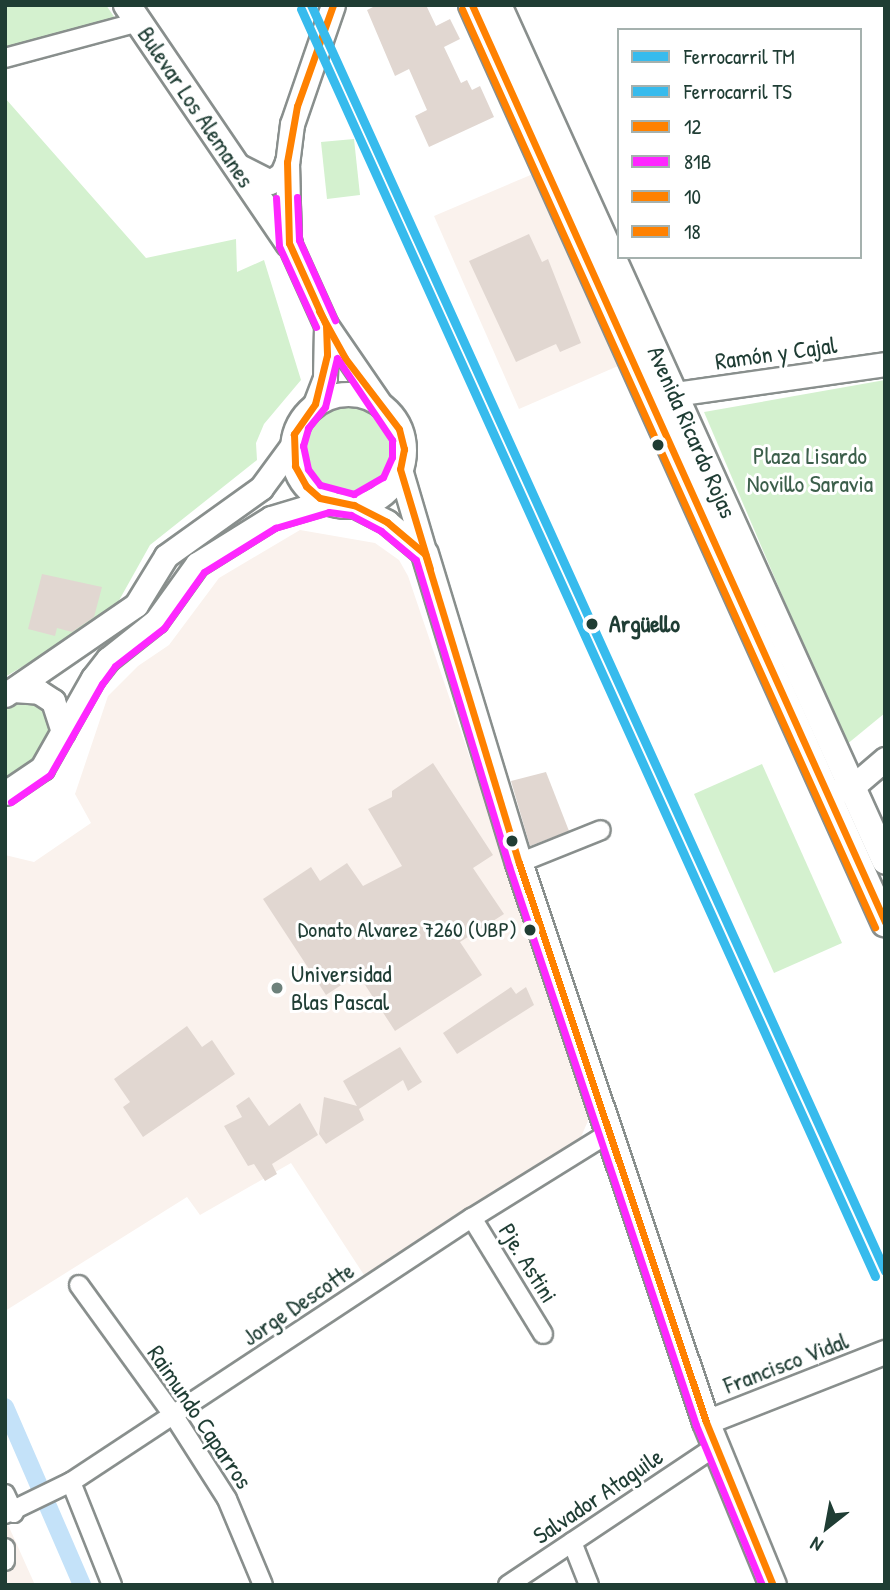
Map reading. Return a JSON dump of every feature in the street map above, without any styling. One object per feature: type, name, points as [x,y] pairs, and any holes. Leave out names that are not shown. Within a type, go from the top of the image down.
[{"type":"main road","points":[[332,5],[297,106],[287,162],[289,243],[326,325],[381,405],[395,419],[402,438],[400,469],[519,863],[706,1422],[773,1585]]},
{"type":"main road","name":"Avenida Ricardo Rojas","points":[[472,5],[611,317],[839,791],[885,860]]},
{"type":"main road","name":"Avenida Ricardo Rojas","points":[[498,5],[675,394],[839,791],[885,923]]},
{"type":"main road","name":"Bulevar Los Alemanes","points":[[132,13],[289,243]]},
{"type":"main road","points":[[236,164],[270,182],[282,174],[287,162]]},
{"type":"main road","points":[[611,317],[633,338],[655,384],[675,394]]},
{"type":"main road","points":[[9,692],[136,605],[166,556],[261,488],[292,446],[299,423],[315,404],[325,378],[326,325]]},
{"type":"main road","name":"Ramón y Cajal","points":[[675,394],[885,364]]},
{"type":"main road","points":[[315,404],[350,394],[381,405]]},
{"type":"main road","points":[[292,446],[301,480],[328,501]]},
{"type":"main road","points":[[354,505],[378,496],[400,469]]},
{"type":"main road","points":[[5,793],[42,768],[101,668],[156,621],[197,564],[271,518],[328,501],[354,505],[387,522],[425,554]]},
{"type":"main road","points":[[9,692],[39,692],[52,701],[63,731]]},
{"type":"main road","points":[[839,791],[885,759]]},
{"type":"main road","name":"Francisco Vidal","points":[[706,1422],[885,1352]]},
{"type":"street","points":[[5,58],[132,13]]},
{"type":"street","points":[[519,863],[601,830]]},
{"type":"street","name":"Jorge Descotte","points":[[15,1511],[64,1486],[174,1416],[472,1218],[609,1133]]},
{"type":"street","name":"Pje. Astini","points":[[472,1218],[543,1334]]},
{"type":"street","name":"Raimundo Caparros","points":[[79,1286],[174,1416],[227,1499],[263,1585]]},
{"type":"street","name":"Salvador Ataguile","points":[[508,1585],[715,1447]]},
{"type":"street","points":[[64,1486],[112,1585]]},
{"type":"street","points":[[5,1494],[15,1511]]},
{"type":"street","points":[[572,1542],[589,1585]]},
{"type":"street","points":[[5,1548],[5,1561]]},
{"type":"shaded area","points":[[533,174],[618,366],[519,409],[434,216]]},
{"type":"shaded area","name":"Universidad Blas Pascal","points":[[300,530],[375,543],[399,560],[408,576],[591,1114],[581,1137],[364,1275],[291,1163],[200,1215],[187,1197],[5,1311],[5,855],[34,862],[91,823],[75,794],[108,696],[138,666],[169,645],[219,578]]},
{"type":"shaded area","points":[[5,1518],[35,1585],[5,1585]]},
{"type":"green space","points":[[5,5],[106,5],[115,18],[5,50]]},
{"type":"green space","points":[[5,98],[146,258],[236,239],[237,272],[264,260],[301,380],[264,424],[256,443],[257,460],[150,545],[112,613],[5,677]]},
{"type":"green space","points":[[354,139],[360,195],[327,199],[321,142]]},
{"type":"green space","name":"Plaza Lisardo Novillo Saravia","points":[[885,380],[885,713],[846,745],[704,412]]},
{"type":"green space","points":[[348,401],[366,405],[382,415],[392,431],[396,449],[392,467],[382,483],[366,493],[348,497],[330,493],[314,483],[304,467],[300,449],[304,431],[314,415],[330,405]]},
{"type":"green space","points":[[27,693],[56,717],[42,757],[5,784],[5,705]]},
{"type":"green space","points":[[762,764],[842,943],[774,973],[694,794]]},
{"type":"building","points":[[377,5],[426,5],[436,26],[450,19],[460,39],[444,47],[461,83],[467,80],[472,90],[480,86],[494,117],[429,147],[415,116],[427,110],[409,69],[395,76],[367,10]]},
{"type":"building","points":[[529,234],[542,262],[548,259],[581,343],[560,352],[556,344],[516,362],[469,261]]},
{"type":"building","points":[[42,574],[102,587],[94,617],[72,632],[57,628],[55,636],[28,629]]},
{"type":"building","points":[[433,763],[493,855],[473,868],[504,914],[460,942],[482,975],[395,1031],[358,974],[326,995],[263,899],[311,867],[320,881],[347,863],[363,886],[402,866],[368,809],[392,797],[392,791]]},
{"type":"building","points":[[546,772],[569,831],[530,846],[511,781]]},
{"type":"building","points":[[511,987],[516,994],[526,987],[534,1005],[457,1054],[443,1033]]},
{"type":"building","points":[[187,1026],[202,1047],[212,1040],[235,1074],[143,1137],[123,1107],[130,1102],[114,1079]]},
{"type":"building","points":[[400,1047],[422,1082],[408,1091],[403,1080],[359,1109],[364,1120],[326,1144],[319,1134],[324,1097],[357,1106],[343,1081]]},
{"type":"building","points":[[249,1097],[269,1126],[300,1103],[318,1135],[272,1164],[277,1174],[265,1181],[254,1164],[248,1166],[224,1126],[242,1117],[236,1106]]},
{"type":"waterway","points":[[5,1407],[82,1585]]},
{"type":"rail line","name":"TM","points":[[311,5],[885,1271]]},
{"type":"rail line","name":"TS","points":[[301,9],[875,1276]]},
{"type":"transit line","name":"12","points":[[333,5],[297,106],[287,162],[289,243],[326,325],[327,355],[315,404],[294,434],[295,466],[306,486],[320,498],[354,505],[387,522],[425,554],[519,863],[706,1422],[773,1585]]},
{"type":"transit line","name":"10","points":[[472,5],[885,922]]},
{"type":"transit line","name":"18","points":[[462,9],[875,927]]},
{"type":"transit line","name":"81B","points":[[297,197],[299,240],[335,320]]},
{"type":"transit line","name":"81B","points":[[276,198],[279,246],[316,327]]},
{"type":"transit line","name":"12","points":[[319,311],[345,358],[399,429],[404,449],[400,469],[430,569]]},
{"type":"transit line","name":"81B","points":[[337,358],[392,440],[392,457],[383,477],[354,494],[320,485],[308,469],[303,446],[308,428],[325,407],[337,358]]},
{"type":"transit line","name":"81B","points":[[11,802],[50,775],[115,666],[164,628],[204,572],[275,528],[329,512],[351,515],[381,531],[416,560],[509,866],[696,1425],[762,1585]]},
{"type":"place","name":"Argüello","points":[[592,624]]},
{"type":"place","name":"Donato Alvarez 7260 (UBP)","points":[[530,930]]},
{"type":"place","name":"Universidad Blas Pascal","points":[[277,988]]}]
